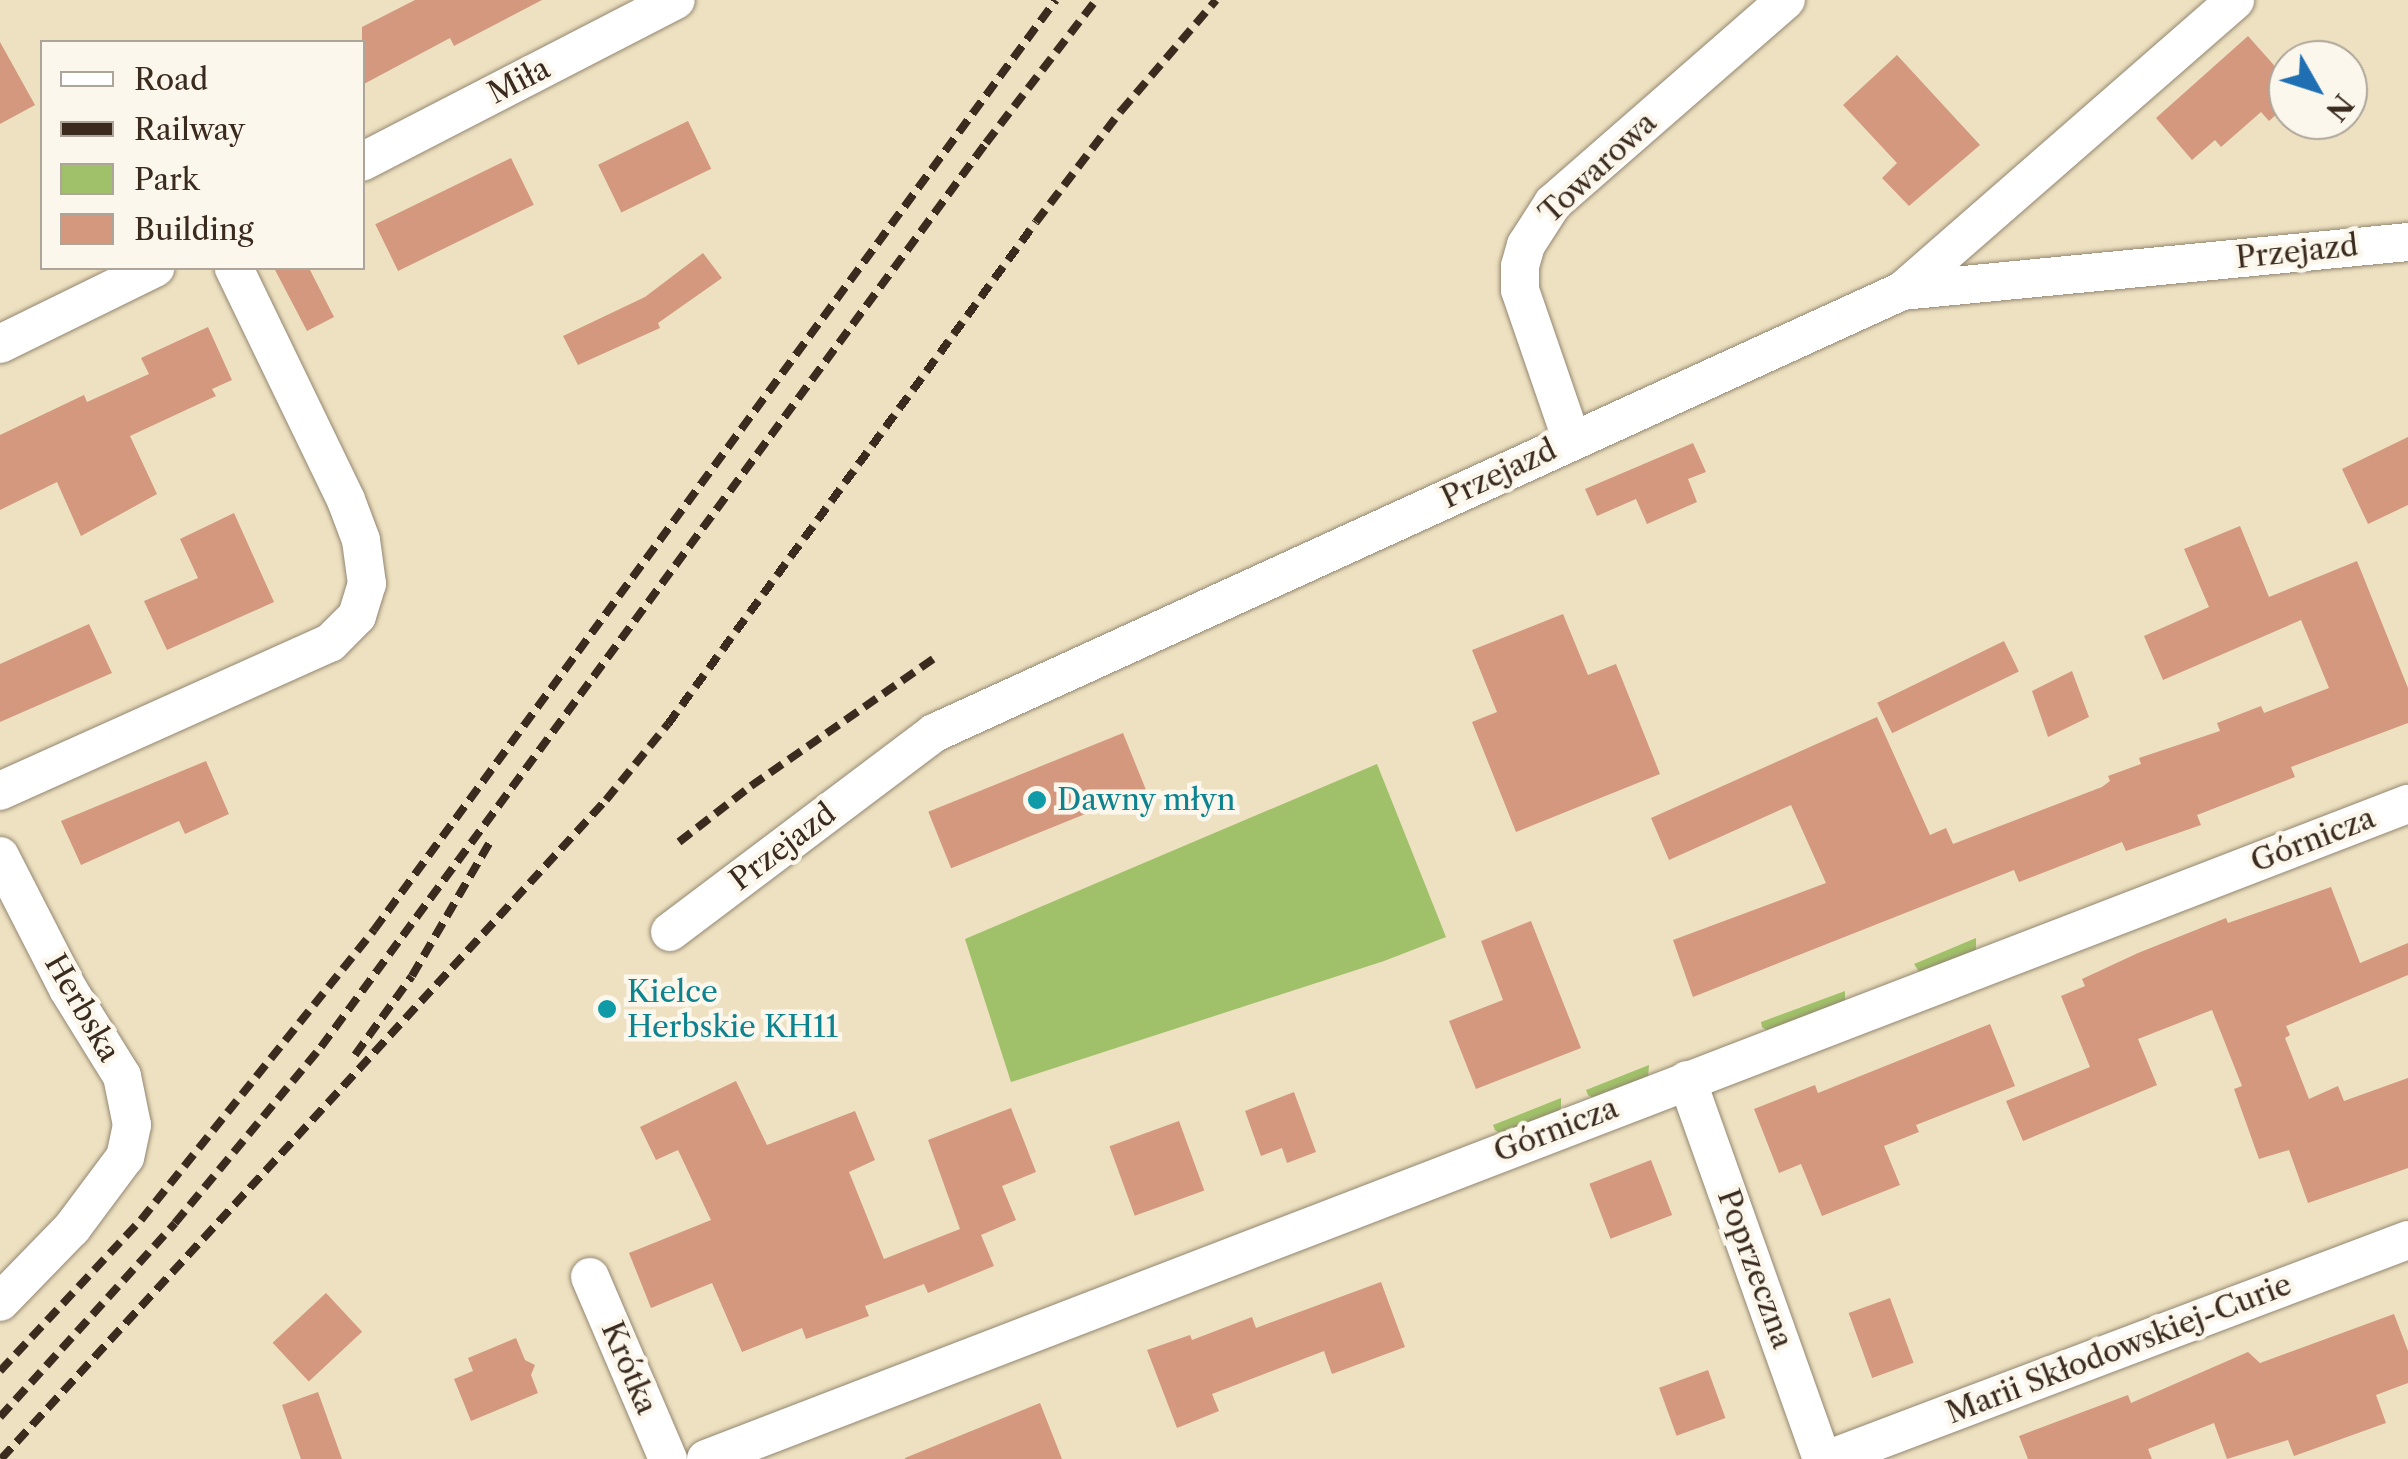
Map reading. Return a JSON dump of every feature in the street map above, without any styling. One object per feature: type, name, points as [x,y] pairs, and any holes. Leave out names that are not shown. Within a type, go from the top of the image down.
[{"type":"street","name":"Miła","points":[[365,160],[676,0]]},
{"type":"street","name":"Towarowa","points":[[1572,441],[1520,290],[1520,266],[1526,245],[1553,203],[1786,0]]},
{"type":"street","points":[[1902,291],[2235,0]]},
{"type":"street","name":"Przejazd","points":[[670,932],[934,733],[1902,291],[2408,242]]},
{"type":"street","points":[[0,344],[150,270]]},
{"type":"street","points":[[0,791],[330,644],[357,616],[368,584],[360,540],[346,500],[235,270]]},
{"type":"street","name":"Górnicza","points":[[706,1459],[2408,804]]},
{"type":"street","name":"Herbska","points":[[0,856],[68,989],[122,1076],[132,1125],[125,1158],[72,1228],[0,1302]]},
{"type":"street","name":"Poprzeczna","points":[[1688,1080],[1826,1459]]},
{"type":"street","name":"Marii Skłodowskiej-Curie","points":[[1826,1459],[2408,1240]]},
{"type":"street","name":"Krótka","points":[[590,1277],[668,1459]]},
{"type":"green space","points":[[1377,764],[1446,937],[1384,961],[1011,1082],[965,939]]},
{"type":"green space","points":[[1976,938],[1976,952],[1920,973],[1914,964]]},
{"type":"green space","points":[[1845,991],[1845,1002],[1768,1031],[1762,1027],[1761,1022]]},
{"type":"green space","points":[[1649,1065],[1648,1077],[1593,1098],[1588,1095],[1586,1090]]},
{"type":"green space","points":[[1561,1098],[1561,1110],[1499,1133],[1495,1130],[1493,1125]]},
{"type":"building","points":[[415,0],[542,0],[454,46],[450,38],[365,83],[362,27]]},
{"type":"building","points":[[2248,36],[2268,58],[2268,120],[2261,112],[2221,147],[2215,140],[2192,160],[2156,118]]},
{"type":"building","points":[[0,42],[35,105],[0,124]]},
{"type":"building","points":[[1897,55],[1980,145],[1909,206],[1882,178],[1897,163],[1843,105]]},
{"type":"building","points":[[688,121],[711,169],[621,212],[598,165]]},
{"type":"building","points":[[511,158],[534,205],[398,271],[375,224]]},
{"type":"building","points":[[703,253],[722,278],[658,323],[660,328],[578,365],[563,336],[645,297]]},
{"type":"building","points":[[275,270],[310,270],[334,317],[307,331]]},
{"type":"building","points":[[208,327],[232,380],[212,389],[216,396],[130,436],[157,494],[81,536],[57,482],[0,510],[0,435],[84,395],[87,402],[149,374],[141,358]]},
{"type":"building","points":[[2408,437],[2408,505],[2368,524],[2342,469]]},
{"type":"building","points":[[1693,443],[1706,472],[1688,479],[1697,502],[1647,524],[1636,499],[1597,516],[1585,489]]},
{"type":"building","points":[[234,513],[274,602],[167,650],[144,601],[198,578],[180,539]]},
{"type":"building","points":[[2240,526],[2269,597],[2357,561],[2408,688],[2408,723],[2291,767],[2295,777],[2197,815],[2201,825],[2126,851],[2122,842],[2019,882],[2014,870],[1693,997],[1673,940],[1826,883],[1791,805],[1669,860],[1651,818],[1877,717],[1930,835],[1946,828],[1953,844],[2102,787],[2110,781],[2108,776],[2141,764],[2139,758],[2220,731],[2217,723],[2261,706],[2264,713],[2329,688],[2301,620],[2163,680],[2144,636],[2209,607],[2184,549]]},
{"type":"building","points":[[1563,614],[1588,675],[1616,664],[1660,774],[1516,832],[1472,722],[1497,712],[1472,650]]},
{"type":"building","points":[[89,624],[112,673],[0,722],[0,664]]},
{"type":"building","points":[[2004,641],[2019,672],[1892,733],[1877,703]]},
{"type":"building","points":[[2072,671],[2089,717],[2048,737],[2032,691]]},
{"type":"building","name":"Dawny młyn","points":[[1123,733],[1146,790],[951,868],[928,812]]},
{"type":"building","points":[[206,761],[229,814],[185,834],[179,821],[81,865],[61,821]]},
{"type":"building","points":[[2331,887],[2360,963],[2408,943],[2408,975],[2286,1026],[2290,1035],[2285,1038],[2309,1099],[2338,1086],[2344,1101],[2408,1078],[2408,1168],[2308,1203],[2289,1150],[2259,1159],[2234,1089],[2242,1086],[2212,1010],[2138,1039],[2157,1085],[2023,1141],[2006,1101],[2090,1067],[2061,996],[2085,986],[2082,979],[2138,953],[2226,918],[2228,923]]},
{"type":"building","points":[[1531,921],[1581,1048],[1476,1089],[1449,1021],[1503,1000],[1481,941]]},
{"type":"building","points":[[1990,1024],[2015,1086],[1916,1125],[1919,1132],[1884,1146],[1900,1185],[1822,1216],[1801,1164],[1779,1173],[1754,1109],[1815,1085],[1818,1093]]},
{"type":"building","points":[[736,1081],[767,1145],[855,1111],[875,1160],[849,1172],[884,1259],[960,1229],[928,1140],[1011,1108],[1036,1172],[1002,1186],[1016,1220],[981,1235],[994,1266],[928,1293],[924,1284],[865,1306],[869,1316],[806,1339],[802,1328],[742,1352],[712,1283],[651,1308],[629,1253],[711,1220],[678,1150],[656,1160],[640,1127]]},
{"type":"building","points":[[1294,1092],[1316,1152],[1287,1163],[1282,1148],[1261,1156],[1245,1111]]},
{"type":"building","points":[[1179,1121],[1204,1191],[1135,1216],[1109,1146]]},
{"type":"building","points":[[1651,1160],[1672,1215],[1611,1239],[1589,1184]]},
{"type":"building","points":[[1381,1282],[1405,1347],[1332,1374],[1324,1351],[1212,1394],[1219,1411],[1177,1428],[1147,1350],[1190,1335],[1192,1340],[1252,1317],[1256,1328]]},
{"type":"building","points":[[326,1293],[362,1332],[309,1382],[273,1343]]},
{"type":"building","points":[[1890,1298],[1914,1363],[1872,1378],[1849,1313]]},
{"type":"building","points":[[2394,1314],[2408,1351],[2408,1383],[2376,1395],[2386,1423],[2294,1456],[2288,1440],[2227,1459],[2214,1423],[2148,1449],[2152,1459],[2028,1459],[2019,1436],[2128,1395],[2131,1403],[2248,1352],[2260,1363]]},
{"type":"building","points":[[516,1338],[525,1360],[535,1365],[531,1375],[538,1393],[471,1421],[454,1379],[473,1371],[468,1358]]},
{"type":"building","points":[[1708,1370],[1725,1418],[1677,1436],[1659,1388]]},
{"type":"building","points":[[318,1392],[342,1459],[301,1459],[282,1405]]},
{"type":"building","points":[[1040,1403],[1062,1459],[905,1459],[905,1458]]},
{"type":"railway","points":[[0,1371],[141,1220],[374,930],[1056,0]]},
{"type":"railway","points":[[0,1417],[175,1223],[321,1047],[986,143],[1096,0]]},
{"type":"railway","points":[[1,1459],[606,800],[668,724],[1036,222],[1121,111],[1216,0]]},
{"type":"railway","points":[[679,842],[751,786],[939,655]]},
{"type":"railway","points":[[355,1055],[412,976],[491,840]]},
{"type":"place","name":"Dawny młyn","points":[[1037,800]]},
{"type":"place","name":"Kielce Herbskie KH11","points":[[607,1009]]}]
